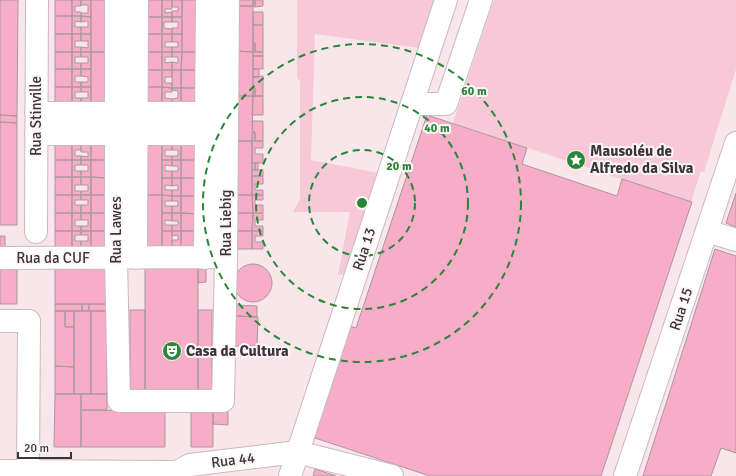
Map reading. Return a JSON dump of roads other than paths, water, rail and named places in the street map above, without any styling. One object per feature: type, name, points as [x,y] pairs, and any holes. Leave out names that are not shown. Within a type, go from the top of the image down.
[{"type":"street","name":"Rua Stinville","points":[[36,0],[36,232]]},
{"type":"street","name":"Rua Lawes","points":[[116,0],[126,123],[126,258],[119,401],[178,401]]},
{"type":"street","name":"Rua Lawes","points":[[126,123],[136,0]]},
{"type":"street","name":"Rua Liebig","points":[[207,0],[217,124]]},
{"type":"street","name":"Rua Liebig","points":[[178,401],[223,401],[216,258],[217,124],[228,0]]},
{"type":"street","name":"Rua 13","points":[[290,476],[446,0]]},
{"type":"street","points":[[413,104],[446,104],[481,0]]},
{"type":"street","points":[[36,123],[217,124]]},
{"type":"street","name":"Rua 15","points":[[625,476],[736,143]]},
{"type":"street","points":[[707,231],[736,240]]},
{"type":"street","name":"Rua da CUF","points":[[0,258],[216,258]]},
{"type":"street","points":[[0,321],[29,321],[34,473]]},
{"type":"street","name":"Rua 44","points":[[0,471],[34,473],[178,472],[190,465],[297,452],[392,476]]},
{"type":"place","name":"Mausoléu de Alfredo da Silva","points":[[576,160]]},
{"type":"place","name":"Casa da Cultura","points":[[172,351]]}]
